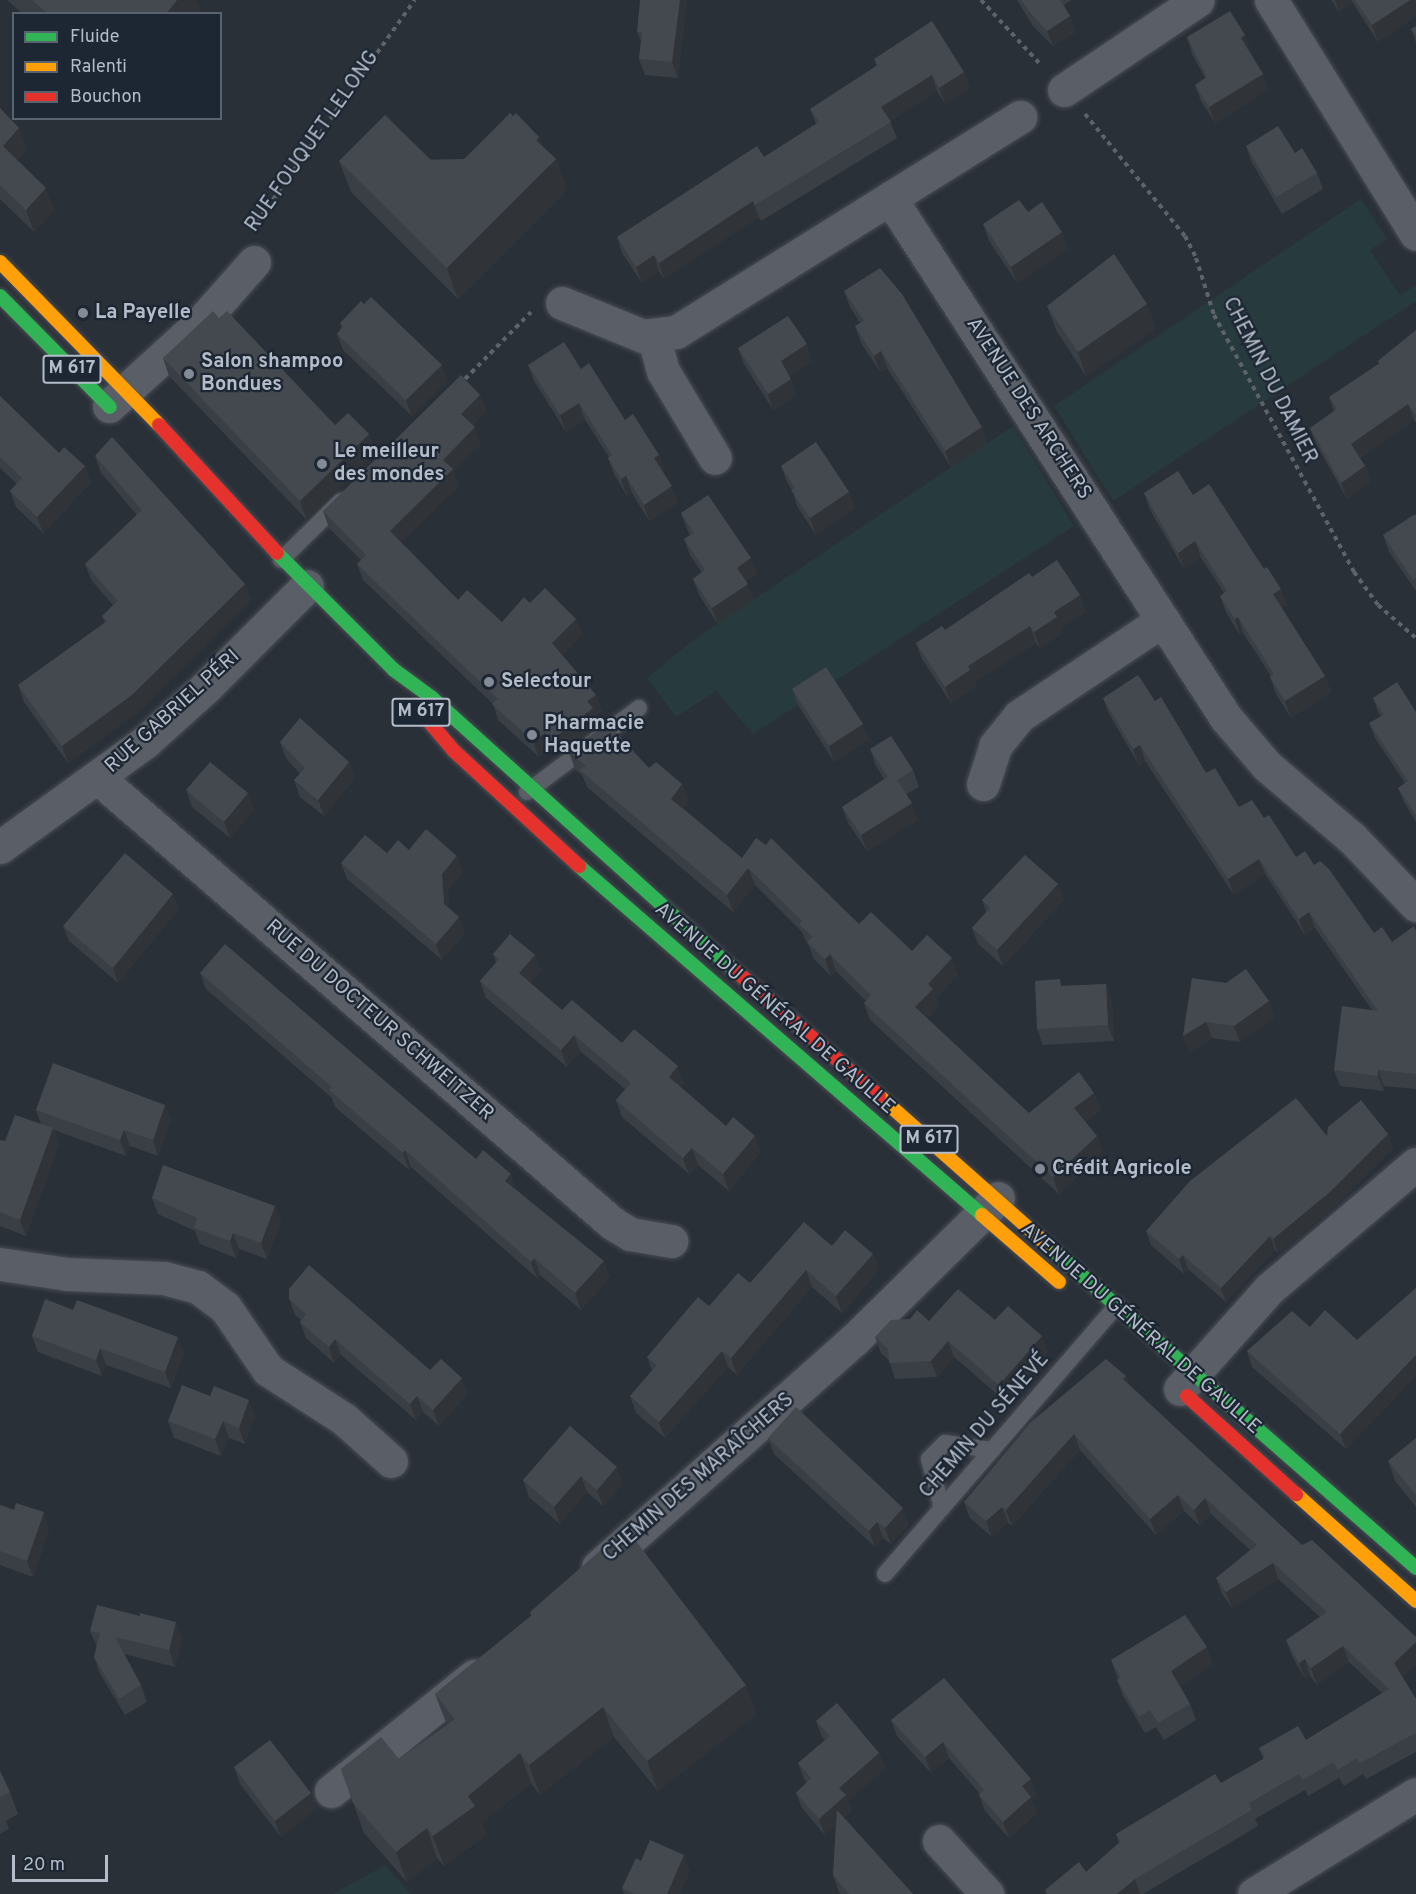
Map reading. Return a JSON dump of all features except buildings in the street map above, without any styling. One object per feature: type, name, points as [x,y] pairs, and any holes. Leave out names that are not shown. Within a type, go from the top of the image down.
[{"type":"main road","name":"AVENUE DU GÉNÉRAL DE GAULLE","points":[[1,273],[118,404]]},
{"type":"main road","name":"AVENUE DU GÉNÉRAL DE GAULLE","points":[[1,273],[118,404],[193,460],[233,509],[281,560],[394,670],[430,697],[990,1207],[1069,1291]]},
{"type":"main road","name":"AVENUE DU GÉNÉRAL DE GAULLE","points":[[196,487],[233,509]]},
{"type":"main road","name":"AVENUE DU GÉNÉRAL DE GAULLE","points":[[394,670],[443,739],[511,804],[990,1207],[1117,1305],[1182,1381],[1416,1600]]},
{"type":"main road","name":"AVENUE DU GÉNÉRAL DE GAULLE","points":[[1182,1381],[1416,1568]]},
{"type":"street","points":[[1064,90],[1198,0]]},
{"type":"street","points":[[1271,0],[1416,234]]},
{"type":"street","points":[[562,303],[654,338],[687,327],[1020,117]]},
{"type":"street","name":"AVENUE DES ARCHERS","points":[[890,198],[1226,718],[1255,754],[1352,838],[1416,905]]},
{"type":"street","name":"RUE FOUQUET LELONG","points":[[118,404],[201,321],[254,262]]},
{"type":"street","points":[[654,338],[663,370],[715,458]]},
{"type":"street","name":"RUE GABRIEL PÉRI","points":[[0,847],[98,778],[205,688],[307,586]]},
{"type":"street","points":[[983,784],[995,747],[1019,716],[1163,621]]},
{"type":"street","name":"RUE DU DOCTEUR SCHWEITZER","points":[[98,778],[612,1223],[630,1234],[671,1241]]},
{"type":"street","points":[[1182,1381],[1269,1289],[1416,1164]]},
{"type":"street","name":"CHEMIN DES MARAÎCHERS","points":[[575,1587],[854,1340],[990,1207]]},
{"type":"street","points":[[0,1264],[58,1273],[164,1278],[198,1287],[225,1307],[268,1370],[344,1419],[391,1461]]},
{"type":"street","points":[[332,1791],[495,1657]]},
{"type":"street","points":[[1254,1894],[1416,1794]]},
{"type":"street","points":[[939,1841],[987,1894]]},
{"type":"lane","points":[[281,560],[351,491]]},
{"type":"lane","points":[[511,804],[639,708]]},
{"type":"lane","name":"CHEMIN DU SÉNEVÉ","points":[[885,1574],[1117,1305]]},
{"type":"lane","points":[[942,1508],[929,1459],[945,1443],[992,1450]]},
{"type":"path","name":"RUE FOUQUET LELONG","points":[[254,262],[239,247],[415,0]]},
{"type":"path","name":"CHEMIN DU DAMIER","points":[[981,0],[1064,90],[1185,236],[1196,258],[1214,315],[1354,572],[1378,605],[1416,638]]},
{"type":"path","points":[[465,379],[544,299],[562,303]]},
{"type":"green space","points":[[1361,199],[1387,239],[1370,250],[1400,295],[1416,285],[1416,301],[1113,501],[1054,406]]},
{"type":"green space","points":[[1013,426],[1074,526],[753,734],[716,691],[676,717],[647,678],[692,641]]},
{"type":"green space","points":[[385,1865],[411,1894],[333,1894]]},
{"type":"traffic: fast","points":[[0,296],[110,407]]},
{"type":"traffic: fast","points":[[277,553],[394,670],[431,697],[738,973]]},
{"type":"traffic: fast","points":[[579,866],[982,1215]]},
{"type":"traffic: fast","points":[[1046,1244],[1416,1568]]},
{"type":"traffic: slow","points":[[0,262],[159,425]]},
{"type":"traffic: slow","points":[[879,1096],[1046,1244]]},
{"type":"traffic: slow","points":[[982,1215],[1059,1282]]},
{"type":"traffic: slow","points":[[1296,1494],[1416,1601]]},
{"type":"traffic: jam","points":[[159,425],[277,553]]},
{"type":"traffic: jam","points":[[420,711],[454,751],[579,866]]},
{"type":"traffic: jam","points":[[738,973],[879,1096]]},
{"type":"traffic: jam","points":[[1187,1396],[1296,1494]]},
{"type":"place","name":"La Payelle","points":[[83,313]]},
{"type":"place","name":"Salon shampoo Bondues","points":[[189,374]]},
{"type":"place","name":"Le meilleur des mondes","points":[[322,464]]},
{"type":"place","name":"Selectour","points":[[489,682]]},
{"type":"place","name":"Pharmacie Haquette","points":[[532,735]]},
{"type":"place","name":"Crédit Agricole","points":[[1040,1169]]}]
